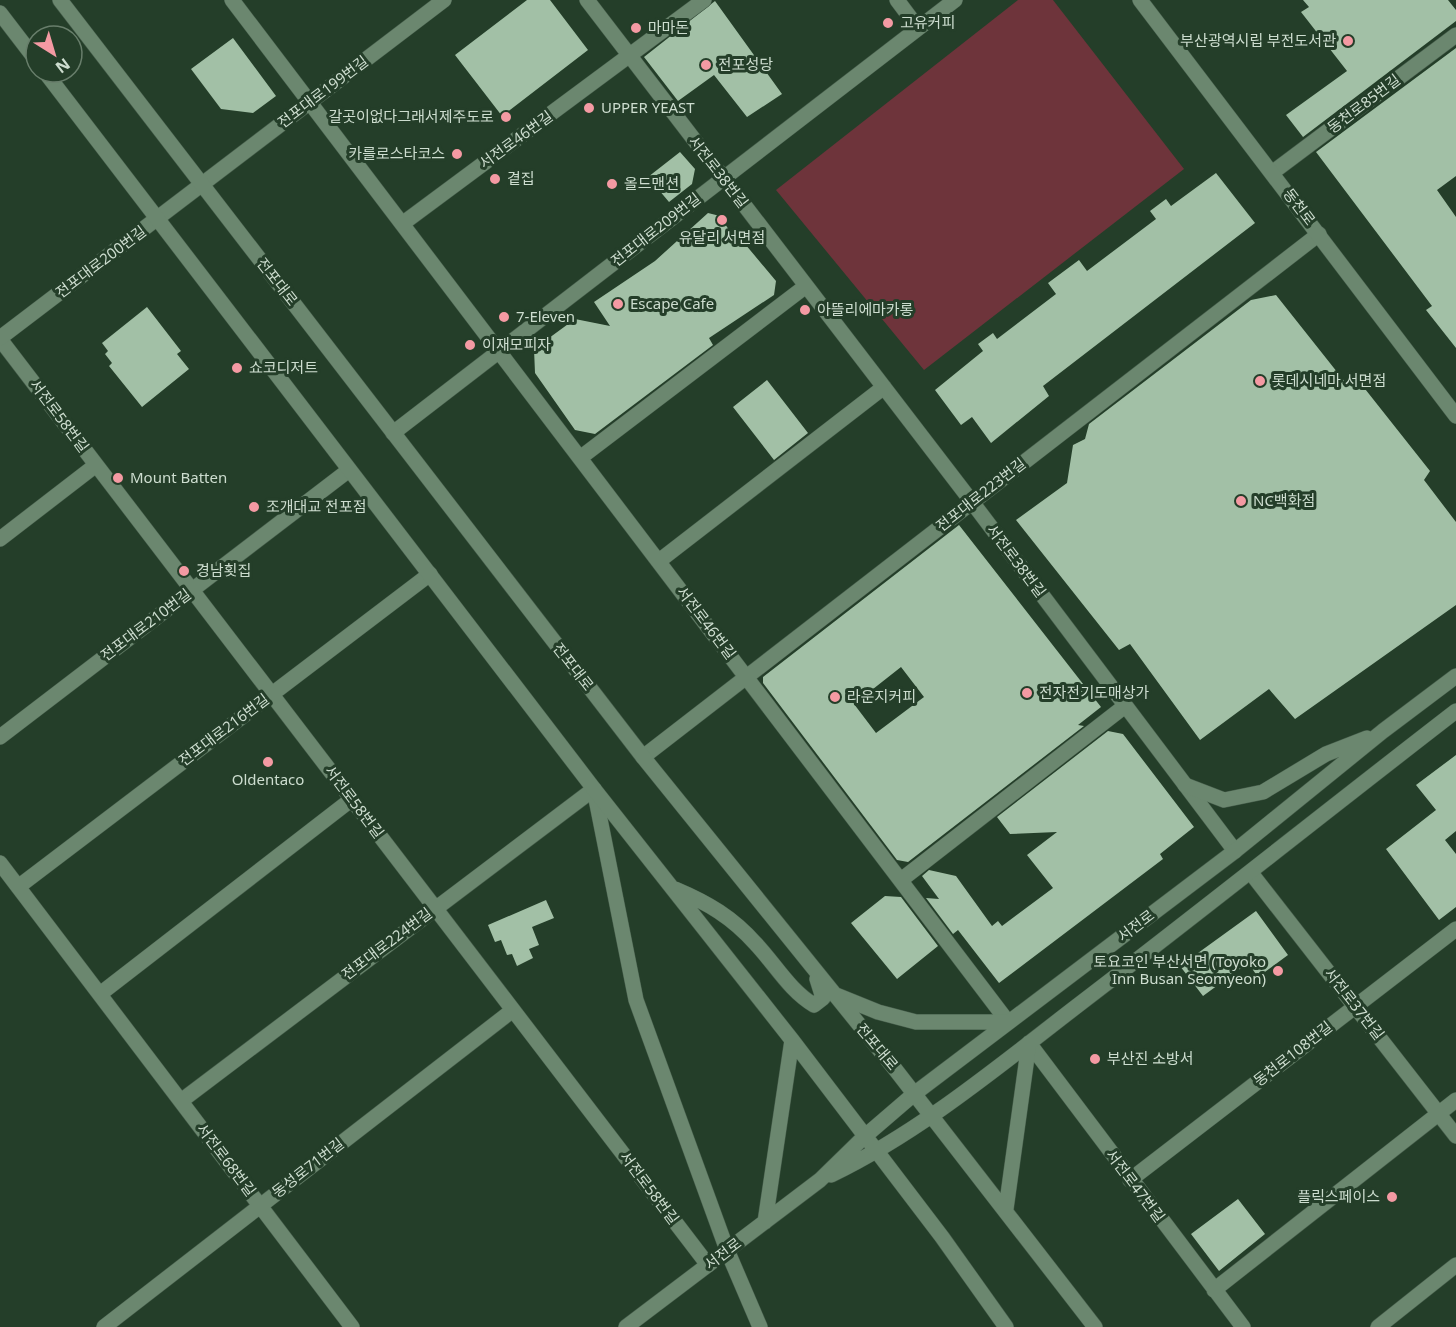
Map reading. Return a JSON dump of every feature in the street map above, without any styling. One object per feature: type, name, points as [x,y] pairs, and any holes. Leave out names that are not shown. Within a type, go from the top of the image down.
[{"type":"street","name":"전포대로","points":[[60,0],[643,757],[931,1114],[1095,1327]]},
{"type":"street","name":"서전로46번길","points":[[232,0],[1008,1022]]},
{"type":"street","name":"전포대로199번길","points":[[203,185],[444,0]]},
{"type":"street","name":"서전로38번길","points":[[587,0],[1236,851]]},
{"type":"street","points":[[630,57],[704,0]]},
{"type":"street","points":[[897,0],[918,28]]},
{"type":"street","name":"전포대로209번길","points":[[393,433],[955,0]]},
{"type":"street","name":"동천로","points":[[1140,0],[1456,416]]},
{"type":"street","points":[[0,13],[24,44]]},
{"type":"street","name":"동천로85번길","points":[[1272,172],[1456,35]]},
{"type":"street","name":"서전로46번길","points":[[402,224],[630,57]]},
{"type":"street","points":[[54,84],[594,789],[792,1040],[942,1237],[1006,1327]]},
{"type":"street","name":"전포대로200번길","points":[[0,339],[203,185]]},
{"type":"street","name":"전포대로223번길","points":[[643,757],[1319,234]]},
{"type":"street","points":[[580,458],[806,286]]},
{"type":"street","name":"서전로58번길","points":[[0,339],[708,1265]]},
{"type":"street","points":[[659,561],[884,387]]},
{"type":"street","points":[[0,539],[96,465]]},
{"type":"street","name":"전포대로210번길","points":[[0,737],[350,470]]},
{"type":"street","name":"전포대로216번길","points":[[18,887],[430,574]]},
{"type":"street","name":"서전로","points":[[626,1327],[820,1180],[864,1137],[914,1094],[1236,851],[1383,731],[1456,676]]},
{"type":"street","points":[[901,880],[1125,706]]},
{"type":"street","name":"서전로","points":[[820,1180],[876,1153],[1029,1043],[1251,873],[1456,711]]},
{"type":"street","points":[[1185,785],[1224,800],[1263,792],[1326,754],[1383,731]]},
{"type":"street","points":[[594,789],[636,1000],[727,1250],[760,1327]]},
{"type":"street","name":"전포대로224번길","points":[[182,1101],[594,789]]},
{"type":"street","points":[[100,994],[352,799]]},
{"type":"street","name":"서전로68번길","points":[[0,863],[352,1327]]},
{"type":"street","name":"서전로37번길","points":[[1251,873],[1456,1136]]},
{"type":"street","points":[[675,889],[712,904],[755,942],[789,984],[814,1005],[823,998],[815,970]]},
{"type":"street","name":"동천로108번길","points":[[1130,1180],[1456,929]]},
{"type":"street","points":[[833,993],[878,1012],[916,1022],[1008,1022]]},
{"type":"street","name":"동성로71번길","points":[[104,1327],[513,1010]]},
{"type":"street","points":[[765,1222],[792,1040]]},
{"type":"street","points":[[1006,1209],[1029,1043]]},
{"type":"street","name":"서전로47번길","points":[[1029,1043],[1243,1327]]},
{"type":"street","points":[[1214,1290],[1456,1101]]},
{"type":"street","points":[[1378,1327],[1456,1265]]},
{"type":"shaded area","points":[[1018,0],[1053,0],[1184,169],[924,370],[776,190]]},
{"type":"building","points":[[527,0],[550,0],[588,50],[502,116],[455,55]]},
{"type":"building","points":[[1303,0],[1448,0],[1456,10],[1456,21],[1303,137],[1286,115],[1347,71],[1301,12],[1309,7]]},
{"type":"building","name":"전포성당","points":[[715,1],[782,94],[747,117],[714,75],[678,101],[644,57]]},
{"type":"building","points":[[233,38],[276,96],[253,113],[221,109],[191,69]]},
{"type":"building","points":[[1456,48],[1456,176],[1437,190],[1456,217],[1456,348],[1426,310],[1432,306],[1316,152]]},
{"type":"building","points":[[680,152],[695,169],[692,184],[669,202],[648,177]]},
{"type":"building","points":[[1216,173],[1255,223],[1043,386],[1049,396],[991,443],[972,417],[961,425],[935,390],[983,351],[978,344],[993,333],[997,339],[1056,294],[1048,283],[1079,260],[1087,271],[1156,219],[1150,211],[1166,199],[1171,206]]},
{"type":"building","points":[[708,213],[720,216],[736,241],[740,238],[776,281],[774,295],[709,338],[713,345],[595,434],[575,430],[535,373],[534,349],[575,319],[610,326],[594,302],[655,261]]},
{"type":"building","name":"NC백화점","points":[[1276,295],[1345,382],[1354,375],[1430,471],[1424,480],[1456,522],[1456,605],[1295,719],[1269,689],[1200,740],[1130,644],[1119,650],[1016,520],[1067,483],[1073,445],[1085,439],[1089,424],[1251,300]]},
{"type":"building","points":[[147,307],[181,351],[177,354],[189,369],[142,407],[109,366],[112,363],[105,354],[108,351],[102,343]]},
{"type":"building","points":[[767,380],[808,433],[774,460],[733,407]]},
{"type":"building","points":[[959,525],[1101,707],[1078,725],[1084,726],[908,862],[897,860],[763,683],[763,677]],"holes":[[[901,667],[924,697],[876,733],[854,704]]]},
{"type":"building","points":[[1108,731],[1123,734],[1194,827],[1160,854],[1163,859],[999,983],[958,930],[953,934],[926,898],[939,899],[922,876],[929,870],[956,876],[992,926],[998,921],[1002,926],[1053,888],[1027,855],[1057,832],[1010,834],[997,817]]},
{"type":"building","points":[[1456,755],[1456,831],[1445,840],[1456,854],[1456,907],[1439,920],[1386,849],[1436,810],[1416,785]]},
{"type":"building","points":[[885,896],[901,897],[938,946],[897,979],[851,923]]},
{"type":"building","points":[[546,900],[554,918],[532,927],[539,945],[529,949],[533,958],[517,966],[512,954],[507,955],[501,940],[495,942],[488,925]]},
{"type":"building","points":[[1256,911],[1288,955],[1258,977],[1248,963],[1203,996],[1180,966]]},
{"type":"building","points":[[1238,1199],[1265,1234],[1219,1271],[1191,1234]]},
{"type":"place","name":"고유커피","points":[[888,23]]},
{"type":"place","name":"마마돈","points":[[636,28]]},
{"type":"place","name":"부산광역시립 부전도서관","points":[[1348,41]]},
{"type":"place","name":"전포성당","points":[[706,65]]},
{"type":"place","name":"UPPER YEAST","points":[[589,108]]},
{"type":"place","name":"갈곳이없다그래서제주도로","points":[[506,117]]},
{"type":"place","name":"카를로스타코스","points":[[457,154]]},
{"type":"place","name":"곁집","points":[[495,179]]},
{"type":"place","name":"올드맨션","points":[[612,184]]},
{"type":"place","name":"유달리 서면점","points":[[722,220]]},
{"type":"place","name":"Escape Cafe","points":[[618,304]]},
{"type":"place","name":"아뜰리에마카롱","points":[[805,310]]},
{"type":"place","name":"7-Eleven","points":[[504,317]]},
{"type":"place","name":"이재모피자","points":[[470,345]]},
{"type":"place","name":"쇼코디저트","points":[[237,368]]},
{"type":"place","name":"롯데시네마 서면점","points":[[1260,381]]},
{"type":"place","name":"Mount Batten","points":[[118,478]]},
{"type":"place","name":"NC백화점","points":[[1241,501]]},
{"type":"place","name":"조개대교 전포점","points":[[254,507]]},
{"type":"place","name":"경남횟집","points":[[184,571]]},
{"type":"place","name":"전자전기도매상가","points":[[1027,693]]},
{"type":"place","name":"라운지커피","points":[[835,697]]},
{"type":"place","name":"Oldentaco","points":[[268,762]]},
{"type":"place","name":"토요코인 부산서면 (Toyoko Inn Busan Seomyeon)","points":[[1278,971]]},
{"type":"place","name":"부산진 소방서","points":[[1095,1059]]},
{"type":"place","name":"플릭스페이스","points":[[1392,1197]]}]
